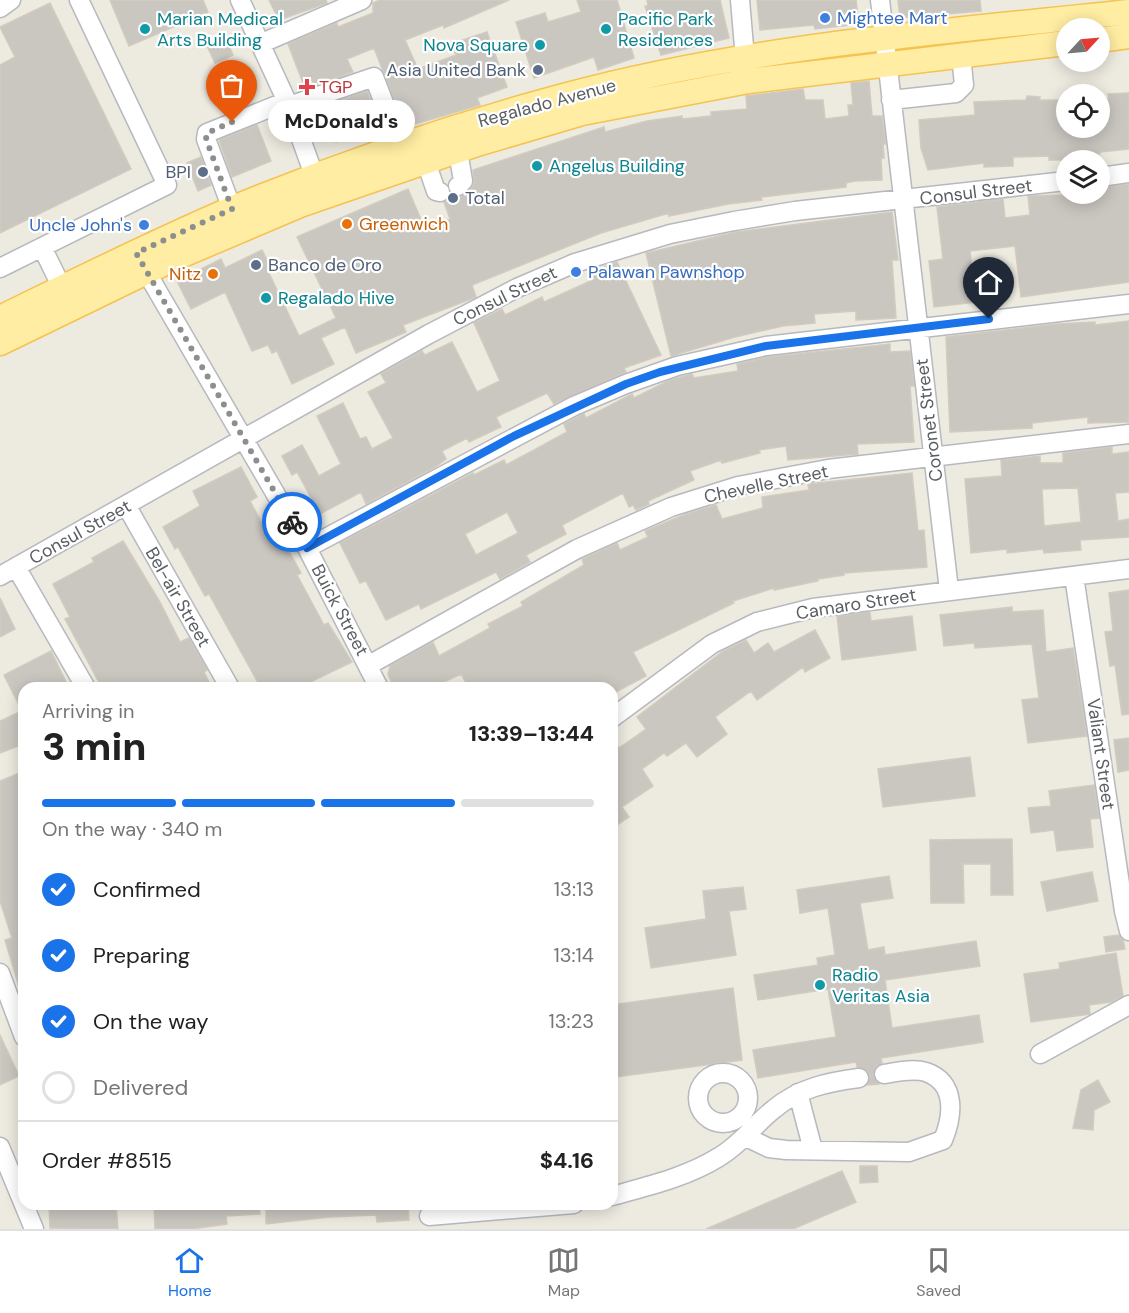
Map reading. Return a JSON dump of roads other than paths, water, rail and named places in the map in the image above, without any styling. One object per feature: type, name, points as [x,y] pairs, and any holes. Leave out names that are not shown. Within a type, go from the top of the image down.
[{"type":"main road","name":"Regalado Avenue","points":[[140,263],[232,209],[318,186],[426,162],[582,114],[746,70],[884,39],[1129,12]]},
{"type":"main road","points":[[1110,39],[1129,36]]},
{"type":"main road","name":"Regalado Avenue","points":[[0,318],[72,295],[401,147],[569,94],[651,75],[887,63],[1056,44]]},
{"type":"main road","name":"Regalado Avenue","points":[[0,343],[72,295]]},
{"type":"street","points":[[0,8],[11,0]]},
{"type":"street","points":[[0,268],[167,184],[79,0]]},
{"type":"street","points":[[240,0],[262,42],[288,103],[318,186]]},
{"type":"street","points":[[262,42],[362,0]]},
{"type":"street","points":[[740,0],[746,70]]},
{"type":"street","name":"Coronet Street","points":[[880,0],[949,590]]},
{"type":"street","points":[[891,100],[956,93],[964,85],[961,55]]},
{"type":"street","points":[[232,209],[206,139],[207,133],[288,103],[374,77],[401,147]]},
{"type":"street","points":[[458,151],[463,181],[458,186]]},
{"type":"street","points":[[426,162],[436,191],[440,192]]},
{"type":"street","points":[[1110,176],[1129,173]]},
{"type":"street","name":"Consul Street","points":[[0,576],[481,305],[575,263],[670,234],[734,221],[795,211],[1056,182]]},
{"type":"street","points":[[46,245],[72,295]]},
{"type":"street","name":"Buick Street","points":[[140,263],[307,548],[376,682]]},
{"type":"street","points":[[307,548],[514,436],[626,384],[677,366],[766,346],[1129,304]]},
{"type":"street","name":"Chevelle Street","points":[[369,666],[577,549],[671,507],[738,486],[828,469],[1129,434]]},
{"type":"street","name":"Bel-air Street","points":[[126,505],[227,682]]},
{"type":"street","points":[[16,567],[83,682]]},
{"type":"street","name":"Camaro Street","points":[[618,714],[712,644],[757,622],[813,608],[1129,569]]},
{"type":"street","name":"Valiant Street","points":[[1074,576],[1124,911],[1129,931]]},
{"type":"street","points":[[0,973],[18,1021]]},
{"type":"street","points":[[1040,1054],[1129,1005]]},
{"type":"street","points":[[746,1137],[770,1148],[909,1152],[943,1140],[951,1119],[951,1104],[939,1080],[926,1072],[915,1070],[884,1074]]},
{"type":"street","points":[[618,1194],[701,1167],[746,1137],[772,1110],[798,1093],[832,1082],[859,1078]]},
{"type":"street","points":[[798,1093],[813,1150]]},
{"type":"street","points":[[0,1147],[18,1190]]},
{"type":"street","points":[[26,1210],[34,1229]]},
{"type":"street","points":[[429,1216],[531,1210]]},
{"type":"place","name":"Mightee Mart","points":[[825,18]]},
{"type":"place","name":"Marian Medical Arts Building","points":[[145,29]]},
{"type":"place","name":"Pacific Park Residences","points":[[606,29]]},
{"type":"place","name":"Nova Square","points":[[540,45]]},
{"type":"place","name":"Asia United Bank","points":[[538,70]]},
{"type":"place","name":"TGP","points":[[307,87]]},
{"type":"place","name":"McDonald's","points":[[232,122]]},
{"type":"place","name":"Angelus Building","points":[[537,166]]},
{"type":"place","name":"BPI","points":[[203,172]]},
{"type":"place","name":"Total","points":[[453,198]]},
{"type":"place","name":"Greenwich","points":[[347,224]]},
{"type":"place","name":"Uncle John's","points":[[144,225]]},
{"type":"place","name":"Banco de Oro","points":[[256,265]]},
{"type":"place","name":"Palawan Pawnshop","points":[[576,272]]},
{"type":"place","name":"Nitz","points":[[213,274]]},
{"type":"place","name":"Regalado Hive","points":[[266,298]]},
{"type":"place","name":"Radio Veritas Asia","points":[[820,985]]}]
